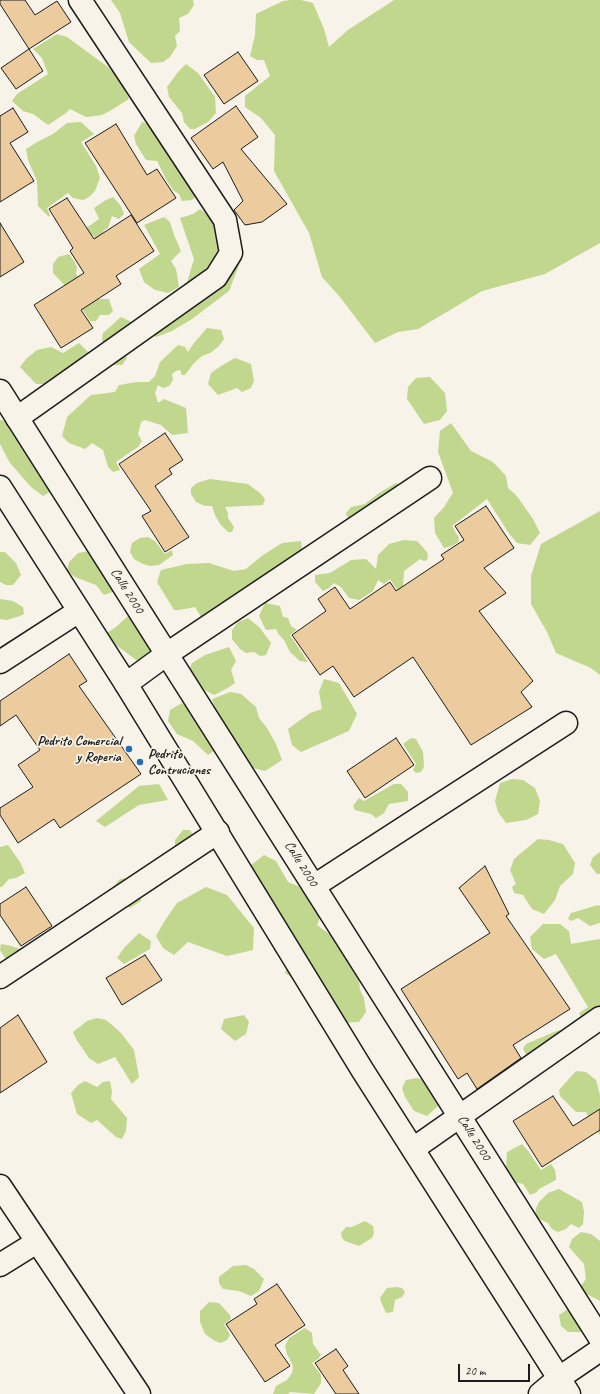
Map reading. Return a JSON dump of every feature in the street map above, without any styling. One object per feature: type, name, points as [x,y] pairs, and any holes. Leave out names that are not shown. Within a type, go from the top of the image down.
[{"type":"street","points":[[17,418],[216,277],[231,253],[225,220],[80,0]]},
{"type":"street","name":"Calle 2000","points":[[0,391],[600,1338]]},
{"type":"street","points":[[126,684],[167,654],[430,478]]},
{"type":"street","points":[[0,487],[126,684],[218,832],[363,1071],[564,1386]]},
{"type":"street","points":[[0,662],[79,611]]},
{"type":"street","points":[[314,886],[566,723]]},
{"type":"street","points":[[0,977],[218,832]]},
{"type":"street","points":[[413,1149],[600,1018]]},
{"type":"street","points":[[0,1186],[139,1394]]},
{"type":"street","points":[[0,1265],[36,1242]]},
{"type":"street","points":[[540,1394],[564,1386],[600,1350]]},
{"type":"green space","points":[[111,0],[193,0],[194,5],[188,14],[179,18],[180,31],[175,36],[177,46],[170,57],[163,62],[151,63],[129,42],[120,13]]},
{"type":"green space","points":[[301,0],[313,3],[324,29],[329,47],[348,30],[394,0],[600,0],[600,243],[545,274],[482,291],[418,329],[398,332],[375,343],[340,297],[322,277],[309,233],[274,171],[275,135],[261,118],[245,107],[245,96],[270,76],[264,60],[257,60],[250,56],[255,35],[256,14],[283,1]]},
{"type":"green space","points":[[57,34],[67,37],[108,67],[120,80],[129,99],[102,115],[86,117],[70,109],[48,125],[33,114],[23,111],[12,101],[17,94],[48,74],[42,58],[33,49]]},
{"type":"green space","points":[[186,64],[198,73],[215,97],[216,113],[208,122],[195,129],[190,129],[184,122],[182,113],[169,97],[167,87]]},
{"type":"green space","points":[[81,122],[94,134],[81,142],[96,166],[100,178],[95,191],[89,197],[83,200],[73,198],[68,193],[47,208],[50,215],[49,217],[38,206],[37,181],[28,160],[26,149],[53,134],[67,123]]},
{"type":"green space","points":[[142,122],[163,128],[200,192],[192,200],[182,201],[179,194],[173,190],[166,179],[157,161],[146,160],[136,144],[134,136]]},
{"type":"green space","points":[[113,197],[121,206],[124,214],[119,219],[112,216],[108,228],[103,231],[106,238],[100,247],[93,235],[78,244],[72,238],[99,219],[94,208]]},
{"type":"green space","points":[[200,209],[217,222],[235,250],[239,265],[229,291],[192,319],[172,331],[156,337],[144,329],[186,286],[194,259],[180,218],[193,214]]},
{"type":"green space","points":[[164,217],[170,222],[181,251],[171,261],[176,269],[179,287],[168,293],[155,290],[144,282],[139,269],[160,254],[144,225]]},
{"type":"green space","points":[[69,254],[77,267],[76,274],[90,293],[98,299],[109,299],[113,311],[109,315],[100,315],[96,321],[90,321],[72,293],[53,273],[53,264],[58,257]]},
{"type":"green space","points":[[121,317],[138,325],[122,349],[127,358],[122,365],[113,365],[102,340],[103,333]]},
{"type":"green space","points":[[207,328],[221,330],[224,339],[218,347],[210,353],[202,356],[194,363],[185,375],[182,375],[180,370],[176,371],[172,374],[173,380],[169,386],[163,388],[158,385],[155,393],[158,403],[164,399],[186,408],[188,433],[172,435],[161,425],[145,420],[141,422],[138,434],[142,441],[138,447],[116,462],[120,470],[113,472],[108,467],[103,450],[92,443],[85,449],[69,443],[62,436],[67,417],[91,395],[115,392],[119,385],[149,382],[155,376],[160,362],[178,345],[185,347],[188,352]]},
{"type":"green space","points":[[79,343],[93,357],[54,384],[36,384],[20,367],[27,358],[37,350],[51,347],[63,353]]},
{"type":"green space","points":[[235,358],[251,364],[254,381],[251,388],[242,392],[237,388],[218,395],[208,384],[211,373]]},
{"type":"green space","points":[[430,377],[445,393],[447,411],[440,420],[424,424],[407,399],[408,387],[416,378]]},
{"type":"green space","points":[[0,420],[10,421],[55,489],[43,496],[31,487],[10,463],[0,444]]},
{"type":"green space","points":[[451,423],[471,451],[493,462],[506,476],[508,488],[516,495],[533,519],[540,533],[530,545],[517,543],[508,532],[487,499],[452,526],[459,538],[458,542],[452,546],[444,548],[435,533],[434,518],[444,507],[453,493],[438,452],[440,431]]},
{"type":"green space","points":[[210,479],[248,484],[265,499],[263,505],[225,507],[228,513],[228,518],[234,527],[232,532],[228,532],[220,524],[212,506],[205,506],[196,502],[191,494],[191,488],[197,483]]},
{"type":"green space","points":[[396,483],[405,487],[356,521],[347,517],[346,513],[351,507],[365,504],[379,493]]},
{"type":"green space","points":[[600,511],[600,675],[591,668],[556,653],[547,632],[531,604],[531,576],[541,544]]},
{"type":"green space","points":[[148,537],[155,541],[165,554],[172,550],[173,555],[159,565],[150,566],[134,559],[130,552],[132,543],[140,538]]},
{"type":"green space","points":[[404,540],[417,541],[427,552],[428,557],[427,560],[424,561],[420,559],[404,571],[403,587],[398,591],[390,579],[384,584],[378,580],[373,591],[359,600],[349,598],[341,587],[334,583],[323,591],[315,582],[315,575],[330,573],[351,560],[366,559],[376,569],[378,555],[389,544]]},
{"type":"green space","points":[[301,541],[303,556],[247,594],[235,594],[217,607],[207,619],[201,617],[195,607],[174,610],[157,582],[161,570],[187,564],[209,563],[234,571],[246,569],[263,555],[282,543]]},
{"type":"green space","points":[[96,550],[115,591],[104,595],[96,585],[75,577],[67,571],[69,562],[78,553]]},
{"type":"green space","points":[[0,552],[5,552],[16,563],[21,575],[13,585],[6,585],[0,582]]},
{"type":"green space","points":[[0,599],[13,601],[23,607],[24,614],[7,620],[0,619]]},
{"type":"green space","points":[[265,603],[280,606],[283,617],[288,618],[291,626],[297,630],[290,635],[308,662],[300,661],[290,652],[276,629],[266,630],[259,616]]},
{"type":"green space","points":[[129,615],[154,649],[150,656],[139,662],[116,645],[107,633]]},
{"type":"green space","points":[[248,618],[260,628],[271,643],[266,655],[260,656],[254,652],[246,653],[240,649],[232,639],[232,630],[238,622]]},
{"type":"green space","points":[[229,647],[236,661],[231,670],[235,683],[214,695],[197,686],[189,671],[192,663],[205,655]]},
{"type":"green space","points":[[324,679],[339,683],[357,714],[349,731],[301,752],[292,745],[288,729],[310,713],[322,709],[319,692]]},
{"type":"green space","points":[[230,692],[241,694],[256,707],[259,718],[267,728],[276,744],[282,760],[265,771],[240,765],[218,748],[208,755],[193,741],[177,734],[168,721],[170,710],[182,703],[203,720],[217,714],[212,699]]},
{"type":"green space","points":[[411,738],[416,739],[423,752],[424,767],[421,772],[416,773],[413,770],[416,764],[403,744]]},
{"type":"green space","points":[[512,779],[523,780],[535,788],[540,801],[538,814],[526,820],[506,823],[498,812],[495,801],[500,783]]},
{"type":"green space","points":[[159,784],[168,800],[139,805],[105,827],[96,821],[139,786]]},
{"type":"green space","points":[[394,784],[401,784],[408,792],[408,801],[389,804],[384,813],[376,818],[371,814],[355,810],[353,806],[359,798],[364,801]]},
{"type":"green space","points":[[183,830],[190,830],[203,852],[200,859],[191,863],[183,862],[175,849],[175,840]]},
{"type":"green space","points":[[538,839],[563,844],[575,863],[573,874],[560,886],[555,900],[544,914],[532,909],[523,895],[514,893],[512,887],[516,884],[510,870],[514,859]]},
{"type":"green space","points":[[8,845],[20,862],[25,873],[16,878],[9,879],[2,887],[0,887],[0,847]]},
{"type":"green space","points":[[600,852],[600,874],[597,874],[590,865],[593,857]]},
{"type":"green space","points":[[264,855],[276,861],[288,882],[298,886],[313,904],[323,909],[317,925],[332,936],[343,941],[358,968],[360,990],[364,998],[366,1012],[359,1022],[342,1023],[302,984],[285,973],[293,947],[247,868]]},
{"type":"green space","points":[[132,877],[140,887],[141,901],[130,908],[117,901],[113,887],[120,879]]},
{"type":"green space","points":[[206,887],[227,895],[254,928],[253,950],[227,956],[188,942],[174,955],[163,948],[156,936],[177,903]]},
{"type":"green space","points":[[598,905],[600,906],[600,923],[590,926],[578,918],[571,921],[568,919],[571,913]]},
{"type":"green space","points":[[543,924],[560,924],[569,931],[571,944],[600,940],[600,1016],[583,1024],[579,1013],[588,1007],[556,954],[544,959],[532,949],[530,937]]},
{"type":"green space","points":[[139,933],[151,941],[150,949],[124,964],[117,958],[124,948]]},
{"type":"green space","points":[[1,944],[20,949],[32,947],[41,953],[41,963],[34,969],[27,971],[6,962],[0,950]]},
{"type":"green space","points":[[244,1015],[249,1022],[246,1034],[235,1041],[221,1029],[224,1019]]},
{"type":"green space","points":[[97,1018],[106,1020],[112,1025],[121,1033],[134,1050],[139,1077],[132,1084],[115,1057],[98,1064],[89,1058],[76,1039],[73,1032],[87,1021]]},
{"type":"green space","points":[[559,1030],[567,1039],[537,1062],[526,1055],[523,1048],[526,1044]]},
{"type":"green space","points":[[576,1071],[586,1072],[596,1080],[600,1095],[600,1135],[594,1128],[586,1112],[576,1112],[560,1096],[559,1090]]},
{"type":"green space","points":[[417,1078],[431,1082],[442,1093],[438,1106],[427,1116],[414,1111],[405,1097],[402,1088],[406,1080]]},
{"type":"green space","points":[[85,1081],[97,1087],[103,1082],[110,1081],[112,1092],[111,1099],[127,1118],[126,1131],[122,1139],[116,1137],[97,1120],[91,1123],[77,1114],[71,1093],[78,1085]]},
{"type":"green space","points":[[522,1144],[541,1170],[551,1164],[555,1170],[556,1180],[530,1195],[523,1184],[514,1182],[506,1170],[507,1152]]},
{"type":"green space","points":[[559,1189],[582,1202],[584,1212],[583,1224],[579,1228],[571,1224],[566,1229],[558,1232],[552,1229],[548,1223],[535,1217],[536,1208],[539,1202],[548,1193]]},
{"type":"green space","points":[[365,1221],[373,1226],[374,1233],[372,1238],[359,1246],[345,1241],[342,1238],[341,1233],[346,1227],[352,1227]]},
{"type":"green space","points":[[581,1232],[591,1234],[600,1241],[600,1301],[581,1291],[580,1287],[586,1279],[584,1264],[569,1247],[572,1239]]},
{"type":"green space","points":[[246,1265],[254,1269],[264,1279],[259,1291],[251,1296],[239,1291],[223,1289],[219,1283],[219,1277],[233,1266]]},
{"type":"green space","points":[[387,1288],[402,1288],[405,1292],[402,1297],[395,1300],[393,1312],[386,1313],[380,1298]]},
{"type":"green space","points":[[209,1302],[219,1303],[230,1315],[231,1319],[224,1324],[230,1335],[227,1340],[221,1343],[205,1334],[200,1322],[200,1311]]},
{"type":"green space","points":[[582,1308],[594,1327],[581,1332],[568,1332],[561,1326],[559,1315],[568,1309]]},
{"type":"green space","points":[[305,1328],[312,1333],[313,1344],[321,1355],[312,1363],[321,1375],[321,1383],[314,1394],[290,1392],[288,1394],[273,1394],[276,1386],[287,1380],[292,1373],[293,1366],[285,1346],[289,1338]]},
{"type":"building","points":[[0,0],[25,0],[35,15],[57,1],[71,22],[29,49],[0,4]]},
{"type":"building","points":[[29,49],[43,71],[16,89],[1,68]]},
{"type":"building","points":[[238,52],[258,81],[224,104],[204,75]]},
{"type":"building","points":[[236,106],[258,137],[241,149],[287,204],[262,222],[245,225],[234,210],[243,201],[223,162],[213,169],[191,138]]},
{"type":"building","points":[[13,108],[28,132],[10,143],[34,181],[0,202],[0,116]]},
{"type":"building","points":[[116,124],[147,175],[157,169],[176,198],[137,223],[85,143]]},
{"type":"building","points":[[67,198],[94,239],[131,215],[154,251],[116,276],[121,284],[81,310],[93,328],[61,348],[34,305],[84,273],[70,251],[73,248],[49,209]]},
{"type":"building","points":[[0,223],[24,262],[0,277]]},
{"type":"building","points":[[165,433],[183,460],[169,469],[172,474],[155,486],[189,537],[165,552],[142,516],[151,511],[119,464]]},
{"type":"building","points":[[486,506],[514,548],[484,568],[506,593],[479,611],[533,681],[521,692],[532,707],[471,745],[413,657],[354,697],[333,666],[320,675],[292,635],[326,611],[318,599],[335,587],[350,609],[390,582],[396,591],[444,559],[441,555],[464,540],[455,526]]},
{"type":"building","points":[[69,654],[87,681],[79,686],[141,774],[60,828],[54,819],[18,843],[0,815],[0,808],[33,787],[18,765],[40,750],[16,715],[0,726],[0,701]]},
{"type":"building","points":[[396,738],[414,765],[365,798],[347,771]]},
{"type":"building","points":[[485,866],[509,914],[506,916],[570,1009],[513,1045],[521,1058],[477,1089],[467,1073],[458,1079],[401,989],[490,933],[459,888]]},
{"type":"building","points":[[26,887],[52,926],[21,946],[0,915],[0,904]]},
{"type":"building","points":[[145,955],[162,980],[122,1005],[106,978]]},
{"type":"building","points":[[18,1015],[47,1062],[0,1093],[0,1028]]},
{"type":"building","points":[[553,1096],[573,1126],[600,1109],[600,1130],[542,1167],[513,1121]]},
{"type":"building","points":[[277,1284],[305,1325],[275,1345],[290,1366],[265,1382],[226,1324],[257,1304],[254,1299]]},
{"type":"building","points":[[336,1349],[348,1366],[343,1370],[359,1394],[336,1394],[315,1363]]},
{"type":"place","name":"Pedrito Comercial y Roperia","points":[[129,749]]},
{"type":"place","name":"Pedrito Contruciones","points":[[140,762]]}]
